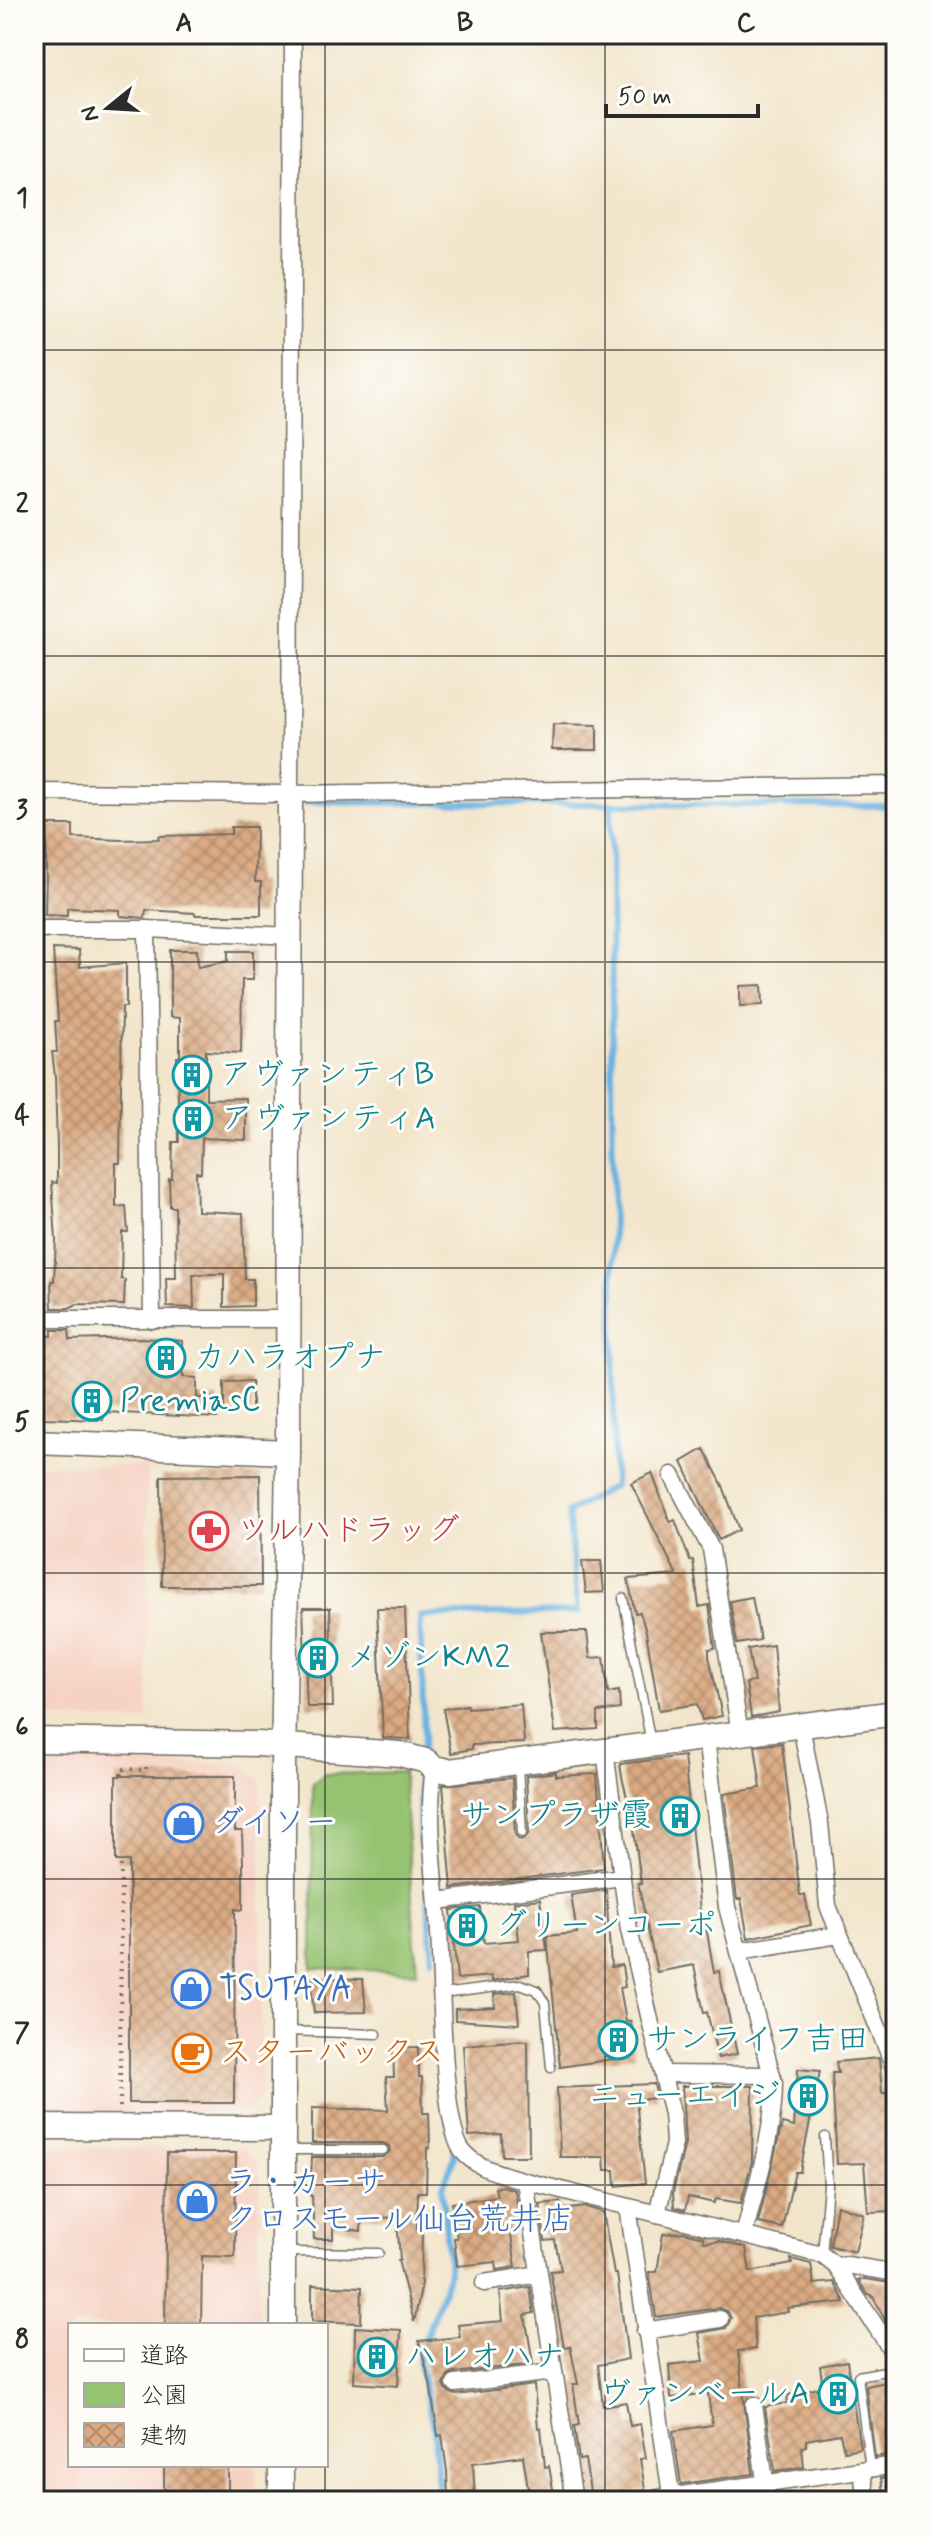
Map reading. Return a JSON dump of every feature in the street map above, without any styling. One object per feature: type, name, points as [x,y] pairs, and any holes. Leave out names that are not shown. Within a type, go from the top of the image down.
[{"type":"street","points":[[283,2323],[293,34]]},
{"type":"street","points":[[34,792],[290,794],[896,785]]},
{"type":"street","points":[[34,929],[147,929],[290,936]]},
{"type":"street","points":[[147,929],[152,1320]]},
{"type":"street","points":[[34,1319],[288,1319]]},
{"type":"street","points":[[34,1442],[288,1452]]},
{"type":"street","points":[[672,1475],[711,1549],[740,1734]]},
{"type":"street","points":[[34,1740],[284,1746],[424,1762],[449,1771],[896,1713]]},
{"type":"street","points":[[801,1726],[820,1823],[828,1906],[896,2071]]},
{"type":"street","points":[[706,1738],[724,1886],[772,2075],[774,2108],[744,2235]]},
{"type":"street","points":[[605,1751],[629,1930],[672,2114],[674,2143],[657,2214]]},
{"type":"street","points":[[424,1762],[432,1825],[453,2128],[459,2146],[468,2159],[525,2181],[822,2255],[836,2266],[896,2357]]},
{"type":"street","points":[[438,1901],[622,1877]]},
{"type":"street","points":[[739,1951],[839,1935]]},
{"type":"street","points":[[663,2074],[772,2075]]},
{"type":"street","points":[[34,2127],[283,2139]]},
{"type":"street","points":[[525,2181],[574,2501]]},
{"type":"street","points":[[628,2207],[671,2499]]},
{"type":"street","points":[[836,2266],[896,2273]]},
{"type":"street","points":[[483,2283],[539,2274]]},
{"type":"street","points":[[645,2331],[720,2319]]},
{"type":"street","points":[[455,2384],[554,2372]]},
{"type":"street","points":[[754,2405],[766,2493]]},
{"type":"street","points":[[638,2501],[766,2493],[896,2465]]},
{"type":"street","points":[[281,2467],[281,2501]]},
{"type":"street","points":[[866,2471],[866,2501]]},
{"type":"lane","points":[[623,1598],[652,1745]]},
{"type":"lane","points":[[518,1763],[522,1833]]},
{"type":"lane","points":[[443,1994],[520,1984],[537,1990],[545,2003],[551,2068]]},
{"type":"lane","points":[[283,2031],[377,2034]]},
{"type":"lane","points":[[822,2255],[828,2185],[825,2137]]},
{"type":"lane","points":[[283,2139],[383,2150]]},
{"type":"lane","points":[[284,2252],[379,2253]]},
{"type":"lane","points":[[866,2471],[858,2376],[896,2369]]},
{"type":"path","points":[[121,1775],[121,1769],[146,1770],[146,1756]]},
{"type":"path","points":[[121,1862],[120,2109],[130,2109]]},
{"type":"shaded area","points":[[34,1465],[147,1466],[148,1721],[34,1718]]},
{"type":"shaded area","points":[[34,1759],[245,1765],[261,1781],[261,2097],[245,2112],[34,2113]]},
{"type":"shaded area","points":[[34,2147],[244,2149],[260,2165],[258,2323],[68,2323],[68,2467],[256,2467],[256,2488],[246,2501],[34,2501]]},
{"type":"green space","points":[[403,1772],[417,1972],[312,1968],[313,1783],[325,1774]]},
{"type":"building","points":[[553,724],[597,725],[597,750],[552,750]]},
{"type":"building","points":[[47,825],[73,825],[73,838],[121,840],[231,834],[231,827],[256,827],[255,882],[261,882],[261,915],[195,915],[146,910],[145,918],[120,916],[120,910],[67,908],[67,916],[45,915]]},
{"type":"building","points":[[53,949],[79,950],[80,967],[126,963],[126,1007],[122,1007],[120,1163],[116,1163],[116,1207],[126,1206],[128,1232],[122,1232],[124,1305],[77,1304],[69,1308],[52,1308],[51,1281],[54,1281],[56,1240],[52,1182],[57,1183],[57,1148],[52,1052],[57,1052],[55,1021],[58,1021]]},
{"type":"building","points":[[170,950],[197,950],[198,967],[228,961],[228,951],[253,951],[253,980],[242,980],[241,1053],[206,1051],[206,1099],[246,1098],[246,1140],[202,1138],[201,1173],[196,1172],[197,1211],[243,1213],[245,1279],[253,1279],[253,1306],[224,1307],[224,1274],[193,1274],[194,1308],[167,1307],[166,1278],[176,1278],[175,1207],[170,1207],[169,1179],[172,1179],[173,1142],[179,1142],[177,1057],[180,1057],[180,1018],[170,1017]]},
{"type":"building","points":[[762,985],[763,1005],[740,1006],[740,986]]},
{"type":"building","points":[[52,1330],[69,1330],[70,1340],[142,1338],[182,1341],[183,1377],[197,1378],[197,1398],[217,1398],[217,1418],[104,1412],[103,1420],[43,1418],[43,1336],[52,1336]]},
{"type":"building","points":[[252,1381],[252,1412],[224,1412],[224,1382]]},
{"type":"building","points":[[704,1449],[723,1486],[739,1530],[719,1540],[682,1462]]},
{"type":"building","points":[[652,1473],[670,1522],[675,1520],[690,1561],[693,1560],[699,1607],[709,1605],[715,1648],[709,1649],[709,1656],[722,1716],[702,1720],[697,1704],[659,1710],[646,1632],[640,1612],[635,1613],[628,1579],[677,1575],[631,1483]]},
{"type":"building","points":[[260,1475],[261,1586],[162,1586],[161,1476]]},
{"type":"building","points":[[582,1561],[601,1561],[604,1592],[586,1593]]},
{"type":"building","points":[[752,1597],[760,1640],[737,1644],[730,1601]]},
{"type":"building","name":"メゾンKM2","points":[[303,1608],[330,1608],[333,1707],[307,1707]]},
{"type":"building","points":[[377,1608],[405,1608],[410,1739],[383,1738]]},
{"type":"building","points":[[541,1632],[587,1632],[590,1658],[604,1657],[608,1693],[619,1691],[620,1709],[598,1712],[598,1729],[555,1732]]},
{"type":"building","points":[[773,1645],[779,1712],[751,1717],[746,1683],[754,1682],[748,1649]]},
{"type":"building","points":[[521,1704],[524,1743],[472,1745],[472,1749],[451,1753],[443,1709],[467,1705],[468,1708]]},
{"type":"building","points":[[782,1743],[800,1895],[805,1895],[811,1925],[748,1938],[741,1899],[737,1899],[724,1794],[761,1788],[755,1746]]},
{"type":"building","points":[[684,1756],[701,1921],[705,1921],[714,1972],[719,1971],[737,2054],[718,2058],[694,1965],[657,1972],[638,1883],[641,1883],[633,1822],[620,1764]]},
{"type":"building","points":[[556,1772],[556,1776],[597,1774],[604,1868],[452,1888],[443,1785],[512,1778],[515,1834],[523,1840],[529,1833],[526,1776]]},
{"type":"building","points":[[116,1776],[235,1776],[235,1831],[242,1831],[243,1910],[235,1909],[234,2103],[129,2103],[129,1861],[116,1861]]},
{"type":"building","points":[[606,1890],[611,1967],[622,1965],[625,1987],[620,1988],[626,2021],[631,2021],[634,2056],[560,2067],[547,1936],[577,1933],[571,1895]]},
{"type":"building","points":[[540,1899],[547,1950],[529,1951],[529,1974],[492,1981],[492,1976],[457,1979],[451,1910],[480,1907],[484,1943],[519,1940],[514,1902]]},
{"type":"building","points":[[310,1978],[363,1979],[366,2012],[314,2013]]},
{"type":"building","points":[[516,1992],[519,2024],[455,2020],[455,2009],[495,2007],[494,1994]]},
{"type":"building","points":[[528,2041],[529,2156],[502,2156],[501,2134],[469,2136],[463,2045]]},
{"type":"building","points":[[418,2047],[423,2113],[429,2113],[430,2148],[427,2148],[426,2192],[418,2192],[417,2228],[422,2228],[421,2289],[414,2322],[398,2260],[397,2218],[362,2217],[361,2231],[333,2227],[333,2239],[314,2239],[310,2195],[312,2157],[383,2157],[390,2151],[389,2146],[383,2143],[312,2143],[312,2108],[388,2110],[386,2077],[394,2077],[393,2048]]},
{"type":"building","points":[[879,2058],[882,2093],[890,2093],[891,2127],[894,2127],[891,2156],[896,2156],[896,2211],[868,2212],[864,2163],[837,2164],[832,2073],[838,2073],[836,2062]]},
{"type":"building","points":[[798,2069],[820,2071],[800,2172],[795,2172],[782,2228],[758,2223],[782,2124],[794,2127]]},
{"type":"building","points":[[654,2084],[657,2098],[636,2100],[645,2183],[616,2186],[615,2170],[605,2170],[604,2157],[560,2157],[557,2088]]},
{"type":"building","points":[[682,2086],[753,2086],[752,2161],[741,2203],[716,2199],[714,2203],[688,2197],[685,2210],[674,2207],[673,2193],[685,2143]]},
{"type":"building","points":[[167,2153],[236,2153],[235,2257],[202,2256],[201,2323],[165,2323]]},
{"type":"building","points":[[503,2186],[515,2190],[520,2220],[509,2222],[516,2267],[497,2270],[496,2262],[457,2266],[452,2203],[497,2196],[495,2188]]},
{"type":"building","points":[[560,2202],[561,2210],[586,2207],[603,2212],[614,2274],[617,2274],[628,2359],[598,2365],[603,2406],[626,2402],[630,2426],[640,2424],[646,2458],[640,2459],[645,2489],[630,2494],[591,2498],[585,2459],[579,2460],[574,2426],[579,2425],[573,2384],[578,2384],[570,2346],[564,2347],[550,2271],[561,2270],[555,2240],[545,2241],[540,2204]]},
{"type":"building","points":[[837,2205],[864,2214],[855,2252],[830,2246]]},
{"type":"building","points":[[684,2232],[703,2237],[704,2242],[719,2241],[746,2248],[750,2272],[792,2264],[791,2259],[811,2264],[814,2284],[834,2282],[845,2302],[787,2308],[788,2312],[753,2318],[756,2349],[738,2351],[753,2474],[681,2484],[673,2431],[712,2425],[708,2393],[671,2398],[669,2365],[704,2361],[699,2333],[726,2328],[731,2318],[728,2312],[719,2308],[656,2317],[649,2272],[657,2272],[663,2234]]},
{"type":"building","points":[[858,2280],[896,2284],[896,2323],[886,2322],[872,2295],[868,2295]]},
{"type":"building","points":[[312,2285],[362,2287],[361,2323],[312,2321]]},
{"type":"building","points":[[530,2287],[534,2313],[525,2315],[533,2364],[454,2373],[448,2376],[444,2385],[447,2391],[456,2395],[534,2385],[545,2467],[549,2466],[555,2501],[530,2501],[523,2456],[473,2463],[475,2501],[448,2501],[442,2435],[438,2436],[430,2383],[419,2341],[460,2337],[458,2325],[503,2321],[500,2292]]},
{"type":"building","name":"ハレオハナ","points":[[355,2327],[401,2330],[398,2386],[354,2383]]},
{"type":"building","points":[[847,2361],[860,2448],[844,2451],[840,2434],[806,2440],[806,2446],[802,2447],[804,2467],[775,2471],[765,2407],[787,2403],[788,2395],[823,2387],[820,2366]]},
{"type":"building","points":[[896,2380],[896,2407],[888,2408],[895,2454],[875,2457],[866,2386]]},
{"type":"building","points":[[164,2467],[228,2467],[228,2493],[164,2492]]},
{"type":"building","points":[[896,2476],[896,2501],[884,2501],[881,2478]]},
{"type":"waterway","points":[[306,802],[896,806]]},
{"type":"waterway","points":[[421,1756],[424,1738],[420,1616],[578,1612],[568,1512],[614,1486],[611,804]]},
{"type":"waterway","points":[[419,1767],[420,1843],[426,1873],[433,1959]]},
{"type":"waterway","points":[[439,2501],[434,2430],[418,2359],[449,2273],[443,2187],[454,2157],[454,2148]]},
{"type":"place","name":"アヴァンティB","points":[[192,1075]]},
{"type":"place","name":"アヴァンティA","points":[[193,1119]]},
{"type":"place","name":"カハラオプナ","points":[[166,1358]]},
{"type":"place","name":"PremiasC","points":[[92,1401]]},
{"type":"place","name":"ツルハドラッグ","points":[[209,1531]]},
{"type":"place","name":"メゾンKM2","points":[[318,1658]]},
{"type":"place","name":"サンプラザ霞","points":[[680,1816]]},
{"type":"place","name":"ダイソー","points":[[184,1823]]},
{"type":"place","name":"グリーンコーポ","points":[[467,1926]]},
{"type":"place","name":"TSUTAYA","points":[[191,1989]]},
{"type":"place","name":"サンライフ吉田","points":[[618,2040]]},
{"type":"place","name":"スターバックス","points":[[192,2053]]},
{"type":"place","name":"ニューエイジ","points":[[808,2096]]},
{"type":"place","name":"ラ・カーサ クロスモール仙台荒井店","points":[[197,2201]]},
{"type":"place","name":"ハレオハナ","points":[[377,2357]]},
{"type":"place","name":"ヴァンベールA","points":[[838,2394]]}]
